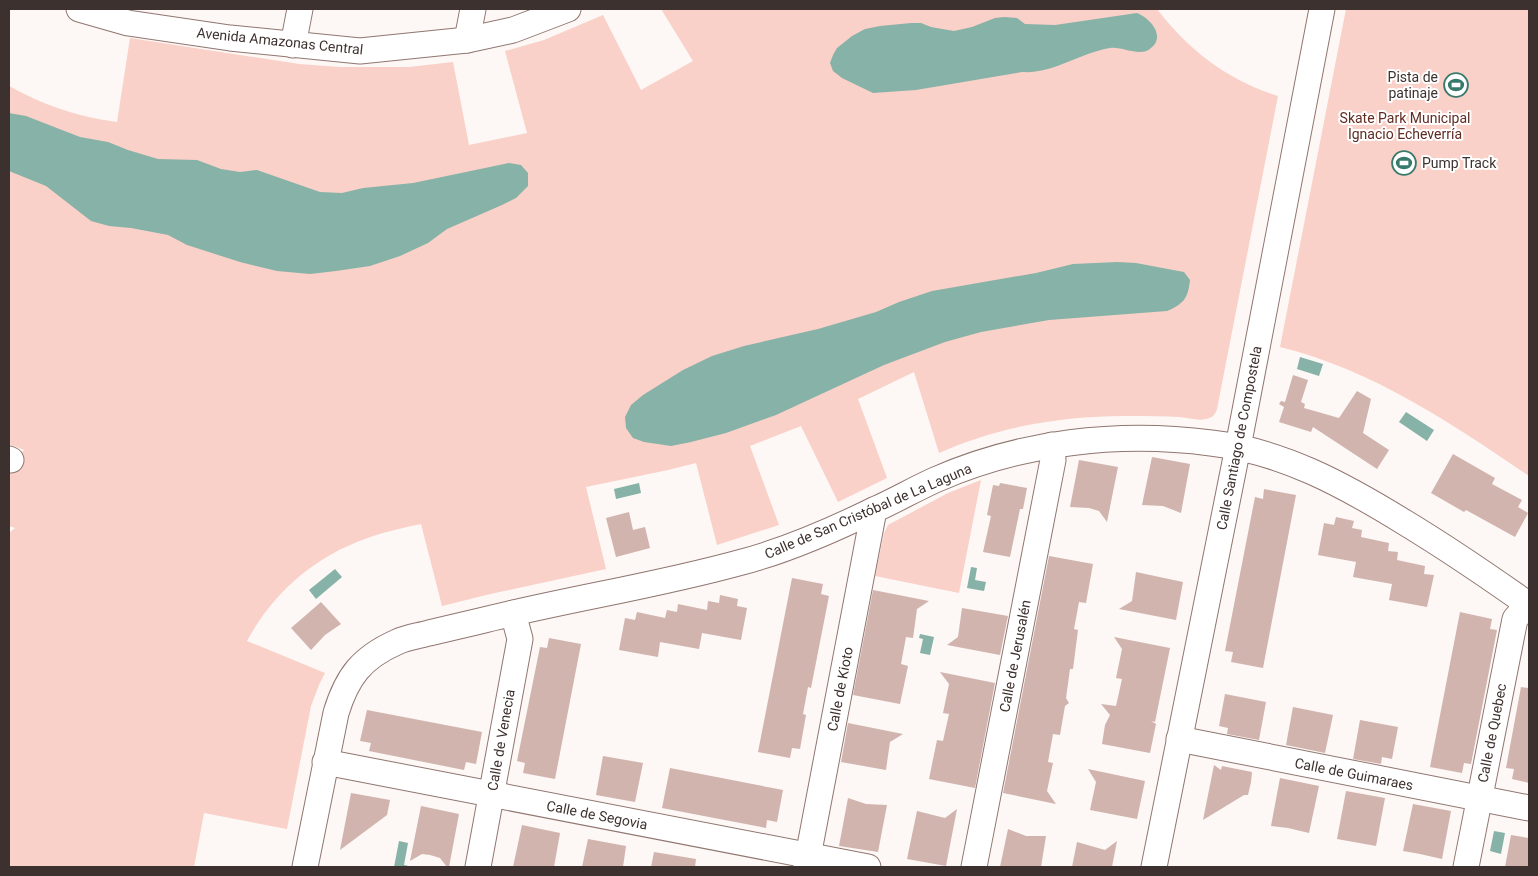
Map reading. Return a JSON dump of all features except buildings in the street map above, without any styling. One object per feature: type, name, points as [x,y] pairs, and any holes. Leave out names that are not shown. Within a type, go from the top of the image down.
[{"type":"street","name":"Avenida Amazonas Central","points":[[79,9],[129,16],[230,38],[360,51],[467,40],[513,30],[568,9]]},
{"type":"street","points":[[293,45],[300,9]]},
{"type":"street","points":[[467,40],[473,9]]},
{"type":"street","name":"Calle Santiago de Compostela","points":[[1154,867],[1238,447],[1322,9]]},
{"type":"street","name":"Calle de San Cristóbal de La Laguna","points":[[305,867],[325,762],[342,691],[368,658],[400,640],[742,562],[791,546],[874,510],[944,476],[1023,450],[1093,440],[1133,438],[1178,440],[1238,447],[1264,454],[1312,471],[1367,499],[1441,545],[1528,605]]},
{"type":"street","name":"Calle de Jerusalén","points":[[974,867],[1053,460],[1052,445]]},
{"type":"street","name":"Calle de Kioto","points":[[808,861],[874,510]]},
{"type":"street","name":"Calle de Quebec","points":[[1466,867],[1478,798],[1515,619],[1528,605]]},
{"type":"street","name":"Calle de Venecia","points":[[478,867],[520,639],[512,613]]},
{"type":"street","name":"Calle de Guimaraes","points":[[1179,739],[1529,808]]},
{"type":"street","name":"Calle de Segovia","points":[[325,762],[808,861],[868,867]]},
{"type":"green space","points":[[661,9],[1157,9],[1196,51],[1226,73],[1260,90],[1278,96],[1217,409],[1214,415],[1208,419],[1200,420],[1174,417],[1108,416],[1058,420],[1009,429],[939,453],[914,372],[858,399],[887,478],[838,502],[801,426],[750,446],[779,525],[717,545],[696,463],[586,487],[606,569],[442,606],[421,524],[365,539],[329,556],[296,579],[269,608],[247,641],[325,673],[311,706],[287,829],[204,813],[194,867],[9,867],[9,533],[15,528],[9,526],[9,467],[24,450],[9,444],[9,86],[61,109],[88,117],[117,122],[130,38],[299,64],[340,67],[409,67],[453,62],[469,145],[527,133],[505,51],[544,40],[603,15],[641,90],[693,61]]},
{"type":"green space","name":"Skate Park Municipal Ignacio Echeverría","points":[[1346,9],[1529,9],[1529,476],[1410,400],[1347,369],[1280,347]]},
{"type":"green space","points":[[981,480],[959,593],[875,576],[884,533],[888,525],[948,493]]},
{"type":"shaded area","points":[[1137,13],[1151,23],[1157,33],[1155,43],[1147,51],[1137,52],[1110,48],[1088,54],[1056,67],[1034,72],[1022,72],[916,90],[873,93],[842,78],[833,71],[830,63],[837,48],[852,36],[865,29],[880,26],[921,23],[931,27],[954,31],[1004,17],[1017,18],[1025,24],[1055,25]]},
{"type":"shaded area","points":[[9,113],[26,116],[80,137],[108,142],[158,159],[197,160],[221,169],[240,172],[257,170],[320,192],[342,193],[363,188],[413,183],[509,163],[521,165],[528,173],[528,186],[516,198],[447,229],[428,243],[400,256],[370,266],[336,271],[310,274],[277,271],[240,262],[187,245],[168,235],[109,226],[91,221],[46,186],[9,171]]},
{"type":"shaded area","points":[[1136,263],[1184,272],[1190,280],[1184,300],[1167,311],[1049,320],[981,332],[945,342],[884,365],[776,415],[726,433],[691,442],[671,446],[644,442],[633,438],[626,428],[625,417],[631,405],[643,395],[683,370],[712,356],[876,312],[932,291],[1036,273],[1073,264]]},
{"type":"shaded area","points":[[1300,357],[1323,364],[1319,376],[1297,369]]},
{"type":"shaded area","points":[[1406,412],[1434,430],[1427,441],[1399,422]]},
{"type":"shaded area","points":[[639,483],[641,493],[616,499],[614,489]]},
{"type":"shaded area","points":[[971,567],[977,568],[975,580],[986,582],[984,591],[967,588]]},
{"type":"shaded area","points":[[335,569],[342,577],[316,599],[309,590]]},
{"type":"shaded area","points":[[920,634],[934,637],[930,655],[920,653],[923,639],[919,638]]},
{"type":"shaded area","points":[[1494,831],[1505,833],[1501,854],[1490,851]]},
{"type":"shaded area","points":[[399,841],[408,843],[404,865],[409,867],[394,867]]},
{"type":"place","name":"Pista de patinaje","points":[[1456,85]]},
{"type":"place","name":"Pump Track","points":[[1404,163]]}]
